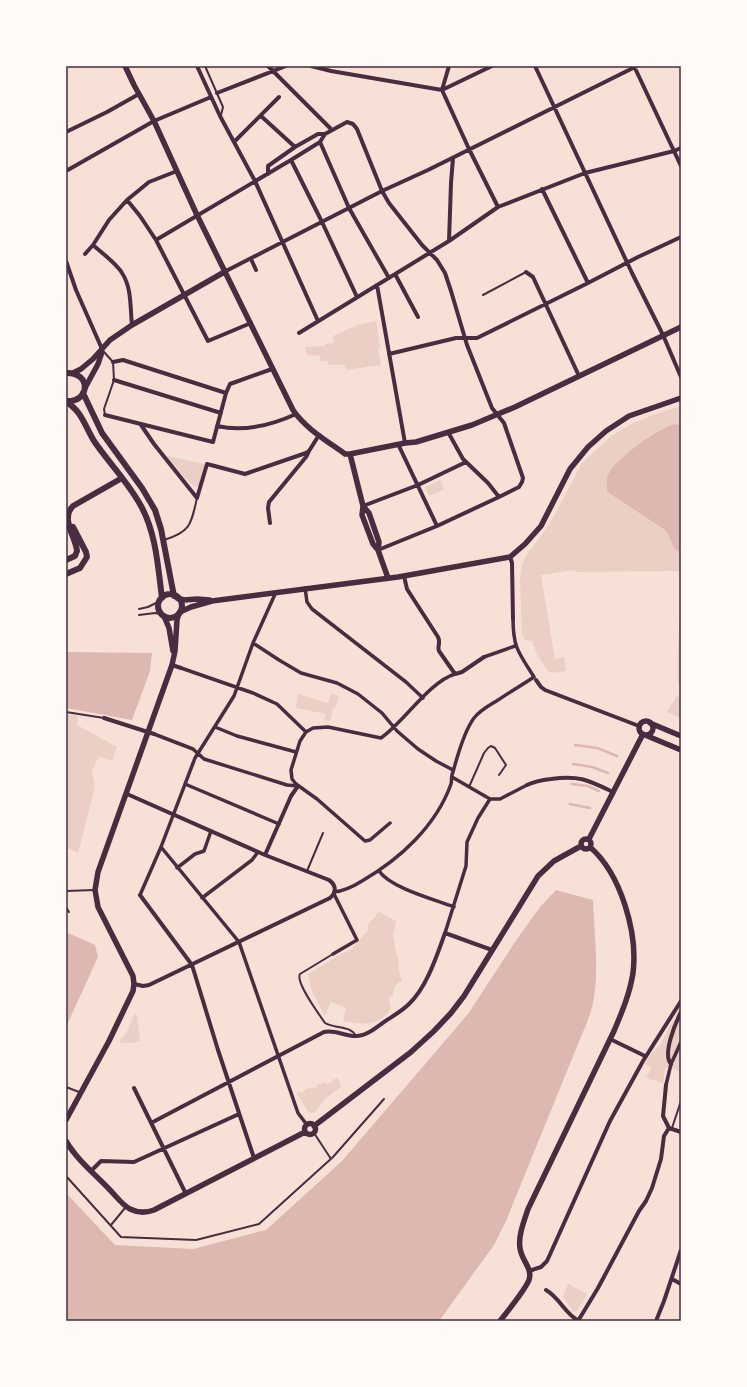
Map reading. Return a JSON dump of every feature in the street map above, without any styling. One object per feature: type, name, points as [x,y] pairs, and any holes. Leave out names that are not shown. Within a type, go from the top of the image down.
[{"type":"main road","points":[[66,373],[73,373],[84,382],[84,390],[102,433],[150,501],[158,519],[176,597],[181,604],[180,613],[173,618],[162,615],[158,608],[161,599],[153,541],[148,521],[138,500],[95,441],[78,411],[66,402]]},
{"type":"main road","points":[[66,402],[76,400],[84,390]]},
{"type":"main road","points":[[66,560],[75,556],[78,552],[68,522],[70,509],[122,478]]},
{"type":"main road","points":[[66,574],[80,568],[87,557],[70,518],[70,509]]},
{"type":"main road","points":[[161,599],[168,595],[176,597]]},
{"type":"street","points":[[126,66],[154,121],[197,215],[296,414],[309,427],[345,454],[416,442],[472,425],[515,407],[681,327]]},
{"type":"street","points":[[197,66],[220,116],[255,181],[318,321]]},
{"type":"street","points":[[268,66],[332,130]]},
{"type":"street","points":[[217,93],[286,66]]},
{"type":"street","points":[[311,66],[331,71],[442,90],[492,66]]},
{"type":"street","points":[[449,66],[442,90],[498,207]]},
{"type":"street","points":[[535,66],[681,377]]},
{"type":"street","points":[[73,373],[81,369],[110,340],[132,325],[226,271],[382,191],[453,158],[635,66],[681,166]]},
{"type":"street","points":[[66,132],[139,94]]},
{"type":"street","points":[[66,171],[154,121],[211,97]]},
{"type":"street","points":[[234,142],[278,97]]},
{"type":"street","points":[[261,116],[294,147]]},
{"type":"street","points":[[268,174],[268,166],[294,147],[318,134],[324,134],[347,122],[353,124],[357,129],[382,191],[389,203],[422,245],[440,263],[447,277],[464,338],[492,408],[504,423],[522,475],[522,482],[518,487],[499,497],[436,526],[378,550]]},
{"type":"street","points":[[156,240],[320,142],[324,134]]},
{"type":"street","points":[[320,142],[349,208],[389,278]]},
{"type":"street","points":[[299,333],[449,241],[498,207],[586,173],[681,148]]},
{"type":"street","points":[[449,241],[453,158]]},
{"type":"street","points":[[291,160],[357,297]]},
{"type":"street","points":[[85,254],[93,245],[109,220],[127,200],[148,182],[177,171]]},
{"type":"street","points":[[542,189],[588,283]]},
{"type":"street","points":[[127,200],[156,240],[208,341],[251,323]]},
{"type":"street","points":[[389,354],[456,338],[477,338],[681,237]]},
{"type":"street","points":[[93,245],[122,272],[130,294],[132,325]]},
{"type":"street","points":[[250,259],[256,270]]},
{"type":"street","points":[[66,261],[76,290],[102,349],[98,364],[84,390]]},
{"type":"street","points":[[526,272],[533,277],[579,376]]},
{"type":"street","points":[[395,274],[418,317]]},
{"type":"street","points":[[377,285],[405,443]]},
{"type":"street","points":[[113,362],[123,360],[226,393]]},
{"type":"street","points":[[105,415],[213,442],[226,393],[230,384],[272,368]]},
{"type":"street","points":[[114,380],[221,413]]},
{"type":"street","points":[[66,1120],[132,995],[134,984],[133,976],[98,907],[95,890],[96,882],[101,863],[127,794],[147,731],[172,665],[175,651],[177,620],[180,613],[191,607],[212,600],[404,576],[510,557],[525,544],[541,526],[570,469],[588,447],[606,431],[629,416],[681,398]]},
{"type":"street","points":[[217,426],[240,429],[280,420],[296,414]]},
{"type":"street","points":[[141,425],[154,444],[197,498]]},
{"type":"street","points":[[448,432],[460,455],[488,483],[499,497]]},
{"type":"street","points":[[270,523],[268,508],[270,500],[306,458],[319,435]]},
{"type":"street","points":[[398,444],[436,526]]},
{"type":"street","points":[[197,498],[207,464],[245,474],[309,451]]},
{"type":"street","points":[[350,454],[363,506],[369,513],[372,520],[379,542],[378,550],[388,578]]},
{"type":"street","points":[[363,506],[418,486],[466,462]]},
{"type":"street","points":[[510,557],[512,563],[515,646],[518,653],[541,687],[545,690],[639,726]]},
{"type":"street","points":[[404,576],[406,589],[438,637],[440,642],[438,648],[439,651],[455,674]]},
{"type":"street","points":[[305,588],[307,602],[312,609],[400,678],[423,698]]},
{"type":"street","points":[[254,1158],[228,1082],[192,965],[140,895],[198,754],[229,706],[238,688],[253,643],[276,591]]},
{"type":"street","points":[[176,597],[184,600],[212,600]]},
{"type":"street","points":[[162,615],[168,625],[171,638],[173,650],[172,665]]},
{"type":"street","points":[[253,643],[300,673],[337,683],[353,691],[380,711],[394,727],[418,749],[453,770]]},
{"type":"street","points":[[390,823],[370,840],[365,841],[317,799],[298,786],[293,781],[291,775],[300,740],[306,732],[313,728],[326,727],[372,735],[379,738],[384,736],[445,678],[462,672],[484,657],[515,646]]},
{"type":"street","points":[[172,665],[263,697],[277,704],[306,732]]},
{"type":"street","points":[[134,984],[143,986],[149,985],[329,898],[334,893],[350,887],[378,871],[408,847],[424,830],[438,809],[451,783],[453,770],[468,727],[476,715],[535,678]]},
{"type":"street","points":[[104,718],[147,731],[193,749],[204,759],[287,785],[298,786]]},
{"type":"street","points":[[639,726],[642,723],[648,722],[681,736]]},
{"type":"street","points":[[500,1321],[528,1283],[529,1271],[520,1251],[519,1245],[522,1227],[528,1209],[610,1039],[626,1003],[631,985],[633,972],[633,943],[626,908],[618,885],[606,866],[590,847],[591,842],[589,839],[644,735],[649,734],[652,731],[652,725],[648,722]]},
{"type":"street","points":[[639,726],[639,730],[644,735],[681,750]]},
{"type":"street","points":[[215,727],[238,736],[296,752]]},
{"type":"street","points":[[452,777],[490,799],[500,799],[538,781],[565,777],[574,777],[588,781],[613,792]]},
{"type":"street","points":[[185,784],[279,824]]},
{"type":"street","points":[[265,855],[291,796],[298,786]]},
{"type":"street","points":[[127,794],[258,852],[330,881],[334,886],[334,893],[357,940],[333,954]]},
{"type":"street","points":[[151,1123],[324,1032],[329,1031],[356,1036],[366,1033],[376,1028],[410,1003],[419,993],[428,977],[436,957],[454,907],[466,866],[467,842],[478,818],[490,799]]},
{"type":"street","points":[[177,868],[195,854],[204,851],[211,831]]},
{"type":"street","points":[[314,1126],[395,1064],[434,1031],[464,996],[538,876],[554,861],[581,846],[581,842],[583,840],[589,839]]},
{"type":"street","points":[[581,846],[585,849],[590,847]]},
{"type":"street","points":[[161,847],[239,942],[298,1113],[307,1125]]},
{"type":"street","points":[[202,898],[252,860],[258,852]]},
{"type":"street","points":[[378,871],[398,886],[454,907]]},
{"type":"street","points":[[445,933],[492,950]]},
{"type":"street","points":[[529,1271],[541,1267],[547,1261],[610,1121],[646,1056],[681,1003]]},
{"type":"street","points":[[671,1064],[668,1059],[670,1042],[675,1024],[681,1012]]},
{"type":"street","points":[[610,1039],[646,1056]]},
{"type":"street","points":[[681,1042],[671,1064],[666,1085],[663,1116],[670,1129],[681,1132]]},
{"type":"street","points":[[134,1088],[186,1194]]},
{"type":"street","points":[[91,1171],[101,1161],[134,1162],[239,1114]]},
{"type":"street","points":[[307,1125],[312,1124],[314,1126]]},
{"type":"street","points":[[306,1132],[305,1128],[307,1125]]},
{"type":"street","points":[[66,1142],[91,1171],[126,1206],[140,1212],[151,1211],[306,1132],[309,1134],[314,1133],[314,1126]]},
{"type":"street","points":[[546,1290],[555,1296],[571,1316],[578,1321],[646,1201],[661,1159],[664,1136],[670,1129]]},
{"type":"street","points":[[656,1321],[681,1250]]},
{"type":"street","points":[[672,1279],[681,1284]]},
{"type":"lane","points":[[205,66],[223,107],[220,116]]},
{"type":"lane","points":[[483,295],[526,272]]},
{"type":"lane","points":[[102,349],[113,362],[114,380],[104,408],[105,415]]},
{"type":"lane","points":[[164,540],[175,537],[187,530],[197,498]]},
{"type":"lane","points":[[139,609],[148,607],[161,599]]},
{"type":"lane","points":[[139,615],[155,613],[162,615]]},
{"type":"lane","points":[[66,712],[104,718]]},
{"type":"lane","points":[[469,787],[484,753],[491,746],[495,748],[506,765],[499,776]]},
{"type":"lane","points":[[307,871],[323,833]]},
{"type":"lane","points":[[66,891],[95,890]]},
{"type":"lane","points":[[66,906],[69,912]]},
{"type":"lane","points":[[333,954],[300,974],[299,978],[303,989],[325,1023],[328,1025],[350,1029],[356,1036]]},
{"type":"lane","points":[[66,1087],[80,1093]]},
{"type":"lane","points":[[66,1176],[121,1237],[196,1240],[259,1224],[331,1159],[384,1099]]},
{"type":"lane","points":[[670,1129],[681,1100]]},
{"type":"lane","points":[[314,1133],[331,1159]]},
{"type":"lane","points":[[111,1225],[126,1206]]},
{"type":"shaded area","points":[[376,321],[380,348],[378,350],[381,365],[346,370],[345,365],[328,365],[328,361],[321,361],[320,356],[307,355],[305,347],[325,346],[325,344],[334,343],[333,336],[358,325]]},
{"type":"shaded area","points":[[681,406],[681,425],[675,424],[668,426],[640,443],[614,466],[608,474],[606,483],[607,490],[611,494],[665,530],[674,548],[681,554],[681,571],[577,572],[574,570],[541,575],[555,659],[564,657],[566,671],[552,673],[545,667],[532,641],[525,640],[522,635],[520,578],[522,564],[527,554],[551,521],[582,463],[610,437],[631,424]]},
{"type":"shaded area","points":[[675,424],[681,425],[681,554],[674,548],[665,530],[609,493],[606,483],[610,471],[630,451],[650,436],[668,426]]},
{"type":"shaded area","points":[[168,456],[204,464],[199,485],[196,487],[191,484],[166,457]]},
{"type":"shaded area","points":[[440,480],[444,489],[429,496],[425,487]]},
{"type":"shaded area","points":[[680,611],[681,684],[679,685],[678,662]]},
{"type":"shaded area","points":[[66,652],[152,653],[150,671],[132,720],[66,708]]},
{"type":"shaded area","points":[[298,694],[328,703],[331,694],[339,696],[335,709],[333,708],[330,721],[324,720],[326,714],[296,708]]},
{"type":"shaded area","points":[[681,694],[681,718],[667,712],[676,697]]},
{"type":"shaded area","points":[[66,714],[78,716],[77,725],[117,747],[112,761],[99,756],[92,771],[95,787],[78,853],[66,847]]},
{"type":"shaded area","points":[[556,890],[593,900],[596,973],[592,1009],[506,1221],[494,1245],[439,1321],[66,1321],[66,1193],[115,1245],[193,1249],[266,1230],[342,1161],[468,1014],[517,939],[540,907]]},
{"type":"shaded area","points":[[378,911],[396,921],[393,934],[399,961],[398,967],[402,981],[396,985],[393,995],[389,998],[391,1009],[375,1022],[364,1024],[343,1021],[346,1008],[331,1002],[325,1016],[312,992],[308,974],[351,949],[367,932],[369,923]]},
{"type":"shaded area","points":[[66,932],[95,945],[98,957],[66,1027]]},
{"type":"shaded area","points":[[681,1008],[681,1074],[675,1069],[665,1068],[663,1083],[646,1078],[651,1068],[645,1064],[651,1054],[660,1045],[679,1009]]},
{"type":"shaded area","points":[[135,1014],[137,1016],[140,1041],[121,1043],[120,1040],[125,1035]]},
{"type":"shaded area","points":[[338,1078],[341,1087],[326,1098],[314,1113],[308,1112],[297,1093],[300,1091],[301,1093],[312,1087],[313,1089],[317,1087],[316,1085],[326,1082],[327,1084],[333,1082],[332,1080]]},
{"type":"shaded area","points":[[568,1284],[587,1294],[577,1311],[573,1312],[563,1296]]},
{"type":"waterway","points":[[575,745],[597,748],[617,756]]},
{"type":"waterway","points":[[573,764],[592,767],[608,773]]},
{"type":"waterway","points":[[572,784],[588,786],[599,791]]},
{"type":"waterway","points":[[570,804],[590,808]]}]
